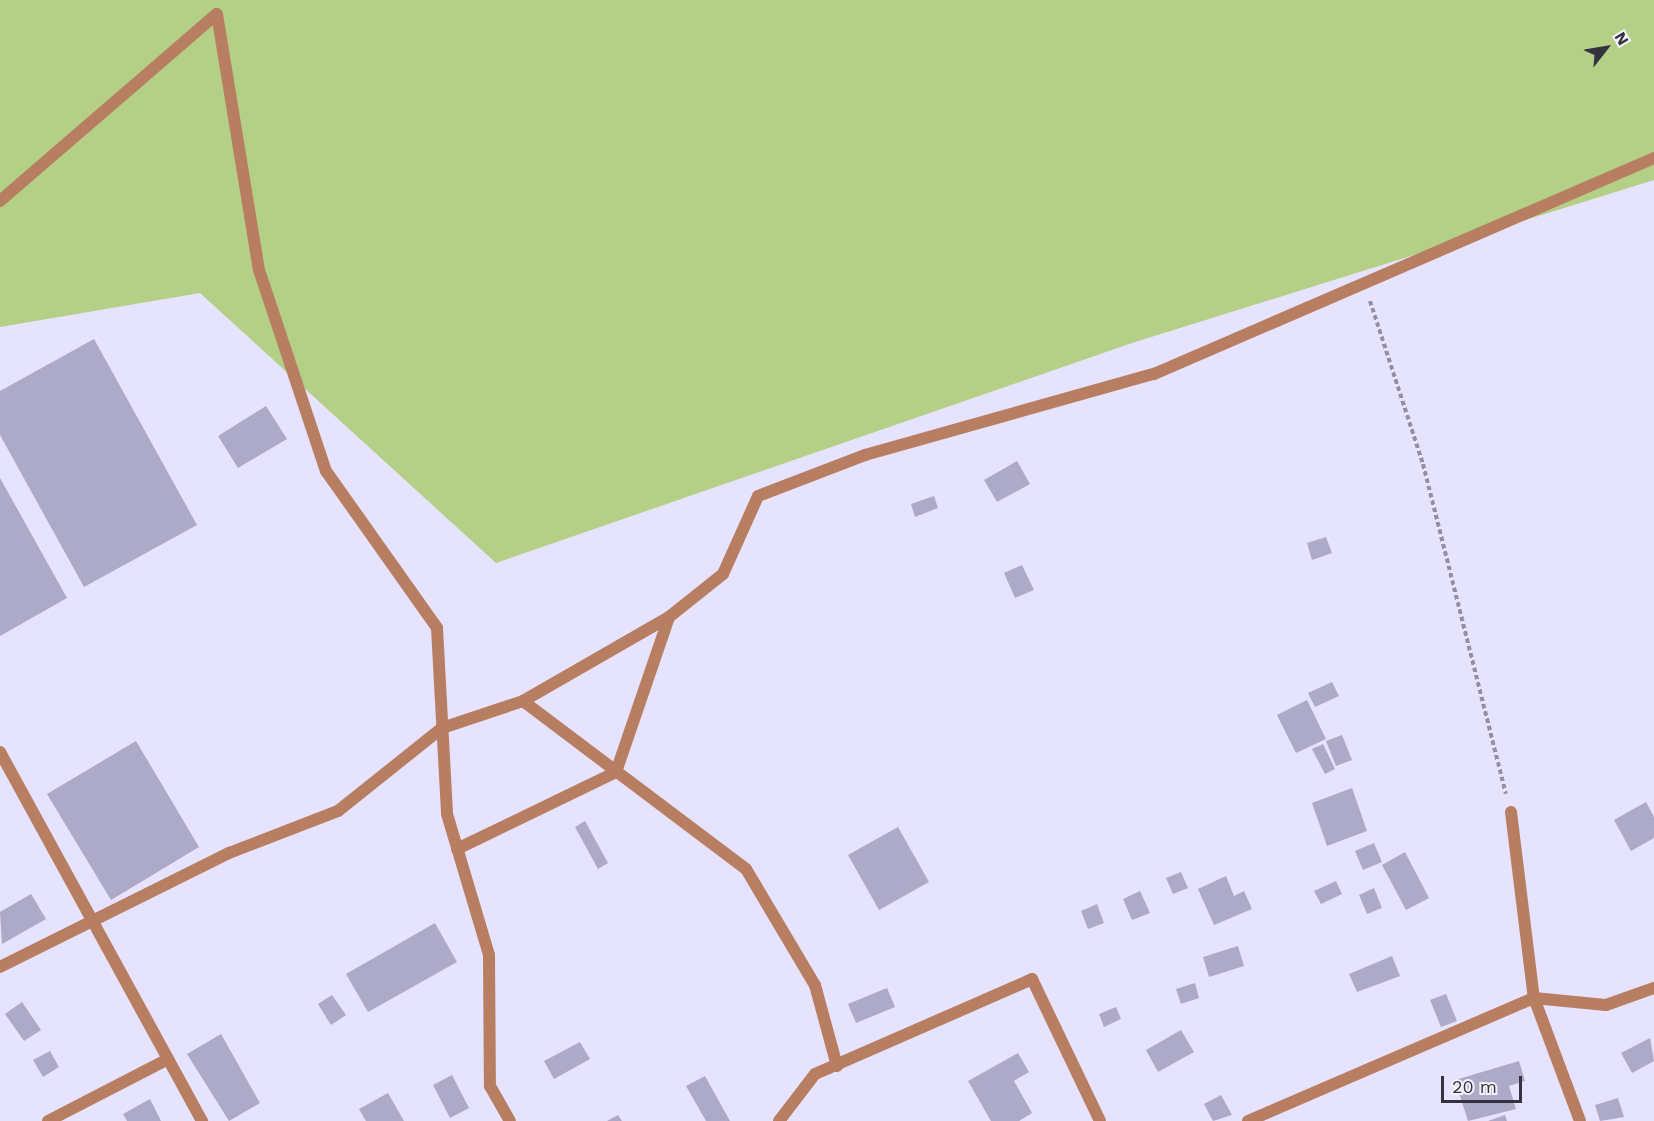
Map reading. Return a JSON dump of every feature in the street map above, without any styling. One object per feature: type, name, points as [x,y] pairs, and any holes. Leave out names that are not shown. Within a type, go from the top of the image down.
[{"type":"street","points":[[0,201],[217,14],[259,270],[326,471],[437,628],[447,814],[489,955],[490,1086],[510,1121]]},
{"type":"street","points":[[0,967],[229,853],[338,811],[442,728],[523,701],[669,617],[723,574],[758,496],[865,455],[1154,374],[1363,281],[1654,158]]},
{"type":"street","points":[[457,849],[616,772],[669,617]]},
{"type":"street","points":[[523,701],[746,869],[815,985],[837,1066]]},
{"type":"street","points":[[0,752],[202,1121]]},
{"type":"street","points":[[1510,812],[1534,998],[1580,1121]]},
{"type":"street","points":[[779,1121],[815,1074],[1032,979],[1100,1121]]},
{"type":"street","points":[[1248,1121],[1534,998],[1606,1005],[1654,988]]},
{"type":"street","points":[[48,1121],[168,1059]]},
{"type":"path","points":[[1363,281],[1424,464],[1510,812]]},
{"type":"green space","points":[[0,0],[1654,0],[1654,180],[1132,343],[496,563],[200,293],[0,327]]},
{"type":"building","points":[[94,339],[197,525],[84,587],[0,435],[0,391]]},
{"type":"building","points":[[266,406],[287,439],[238,468],[218,436]]},
{"type":"building","points":[[1017,461],[1030,484],[997,502],[984,480]]},
{"type":"building","points":[[0,478],[67,598],[0,636]]},
{"type":"building","points":[[934,496],[938,508],[915,517],[911,504]]},
{"type":"building","points":[[1326,537],[1332,553],[1312,560],[1307,543]]},
{"type":"building","points":[[1022,565],[1034,590],[1015,598],[1004,573]]},
{"type":"building","points":[[1332,682],[1339,696],[1315,707],[1308,693]]},
{"type":"building","points":[[1307,700],[1326,739],[1296,753],[1277,715]]},
{"type":"building","points":[[1342,735],[1352,760],[1336,766],[1326,741]]},
{"type":"building","points":[[136,741],[199,847],[111,900],[47,794]]},
{"type":"building","points":[[1323,744],[1335,769],[1325,774],[1312,749]]},
{"type":"building","points":[[1352,788],[1367,831],[1327,846],[1312,803]]},
{"type":"building","points":[[1646,802],[1654,817],[1654,838],[1631,851],[1614,820]]},
{"type":"building","points":[[585,821],[608,863],[598,869],[575,827]]},
{"type":"building","points":[[898,827],[929,882],[879,910],[848,855]]},
{"type":"building","points":[[1374,843],[1382,862],[1363,870],[1355,851]]},
{"type":"building","points":[[1405,852],[1429,898],[1406,910],[1382,865]]},
{"type":"building","points":[[1181,872],[1188,888],[1173,894],[1166,878]]},
{"type":"building","points":[[1226,876],[1234,896],[1244,891],[1252,909],[1214,925],[1198,889]]},
{"type":"building","points":[[1336,881],[1342,894],[1321,904],[1314,891]]},
{"type":"building","points":[[1374,888],[1382,908],[1367,914],[1359,895]]},
{"type":"building","points":[[1140,891],[1150,913],[1132,920],[1123,899]]},
{"type":"building","points":[[31,894],[46,919],[2,944],[0,912]]},
{"type":"building","points":[[1097,904],[1104,923],[1088,929],[1081,911]]},
{"type":"building","points":[[435,923],[457,962],[368,1012],[346,974]]},
{"type":"building","points":[[1238,946],[1244,966],[1209,977],[1203,957]]},
{"type":"building","points":[[1392,956],[1400,976],[1357,992],[1349,974]]},
{"type":"building","points":[[1195,983],[1199,998],[1181,1004],[1176,989]]},
{"type":"building","points":[[887,988],[895,1007],[856,1023],[848,1004]]},
{"type":"building","points":[[1446,994],[1457,1021],[1441,1027],[1430,1000]]},
{"type":"building","points":[[332,995],[346,1015],[331,1025],[318,1004]]},
{"type":"building","points":[[22,1002],[41,1030],[24,1041],[5,1014]]},
{"type":"building","points":[[1116,1007],[1121,1019],[1104,1027],[1099,1014]]},
{"type":"building","points":[[1181,1030],[1194,1052],[1158,1072],[1146,1050]]},
{"type":"building","points":[[221,1034],[260,1103],[229,1121],[187,1054]]},
{"type":"building","points":[[1650,1038],[1654,1061],[1632,1073],[1621,1053]]},
{"type":"building","points":[[580,1042],[590,1059],[554,1079],[544,1061]]},
{"type":"building","points":[[50,1051],[59,1067],[43,1077],[33,1060]]},
{"type":"building","points":[[1018,1053],[1029,1072],[1014,1081],[1032,1113],[1019,1121],[991,1121],[968,1081]]},
{"type":"building","points":[[1519,1061],[1525,1081],[1509,1086],[1516,1109],[1468,1121],[1455,1080]]},
{"type":"building","points":[[452,1075],[469,1108],[450,1118],[433,1085]]},
{"type":"building","points":[[705,1076],[730,1121],[706,1121],[686,1086]]},
{"type":"building","points":[[388,1093],[404,1121],[366,1121],[359,1109]]},
{"type":"building","points":[[1221,1095],[1232,1115],[1213,1121],[1204,1104]]},
{"type":"building","points":[[1618,1098],[1624,1117],[1600,1121],[1595,1105]]},
{"type":"building","points":[[150,1099],[161,1121],[127,1121],[123,1114]]},
{"type":"building","points":[[618,1115],[622,1121],[607,1121]]},
{"type":"building","points":[[1505,1115],[1507,1121],[1488,1121]]}]
